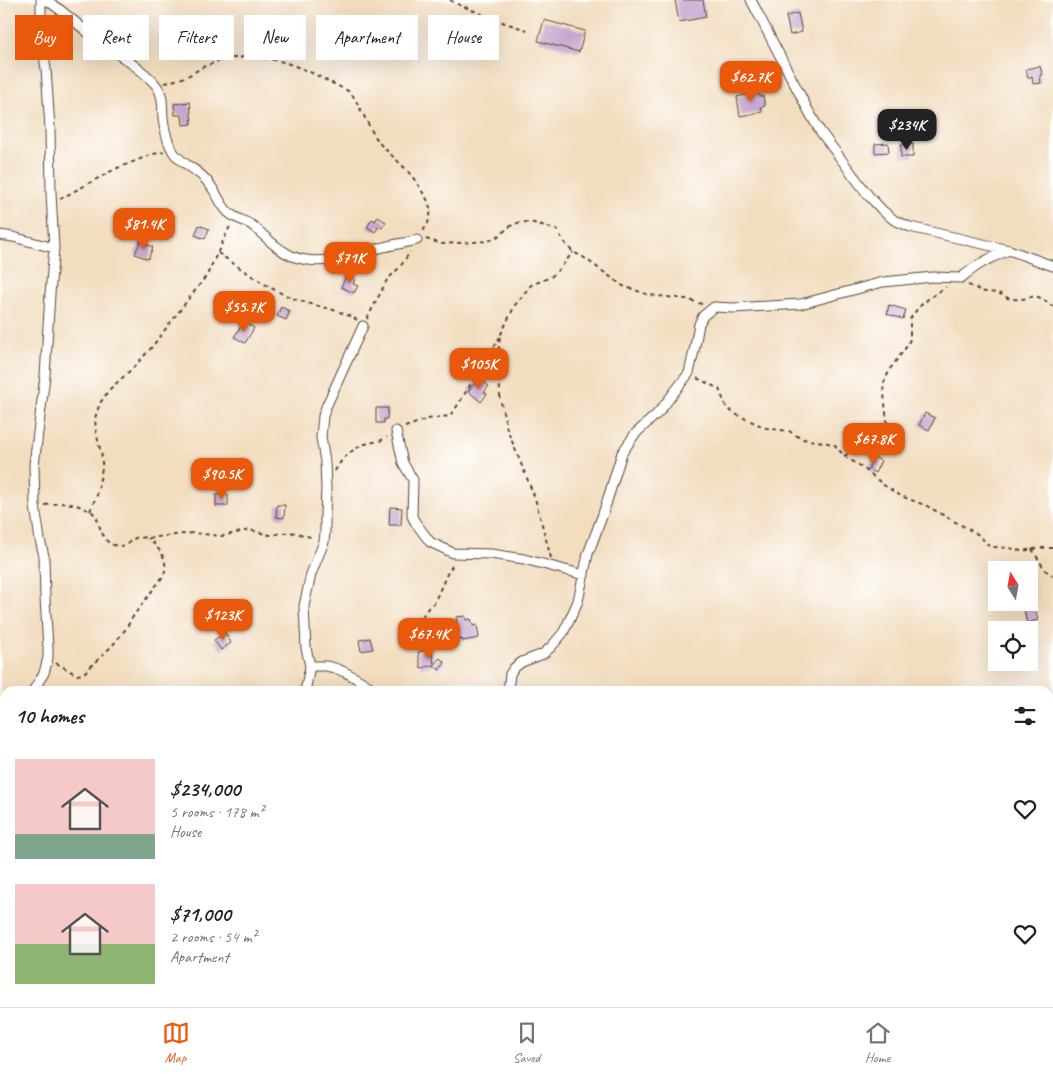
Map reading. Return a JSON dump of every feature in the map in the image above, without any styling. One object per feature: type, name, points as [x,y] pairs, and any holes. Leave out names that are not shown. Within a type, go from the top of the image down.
[{"type":"street","points":[[36,686],[44,673],[48,658],[48,638],[44,565],[35,506],[34,465],[45,376],[54,248],[50,128],[46,69],[41,36],[41,0]]},
{"type":"street","points":[[46,0],[142,72],[157,86],[162,96],[165,131],[174,153],[207,181],[227,211],[234,217],[251,225],[284,252],[293,257],[325,260],[419,239]]},
{"type":"street","points":[[751,0],[820,131],[868,195],[883,211],[894,220],[910,227],[1009,250],[1053,266]]},
{"type":"street","points":[[0,235],[54,248]]},
{"type":"street","points":[[509,686],[510,674],[514,668],[522,662],[543,654],[562,633],[578,601],[588,554],[622,453],[635,434],[659,412],[689,373],[699,324],[703,316],[714,307],[734,308],[801,304],[883,282],[933,277],[959,279],[976,265],[1009,250]]},
{"type":"street","points":[[306,686],[310,666],[306,648],[304,606],[311,574],[324,542],[325,532],[326,488],[322,437],[323,416],[363,326]]},
{"type":"street","points":[[396,431],[403,463],[414,480],[412,516],[430,542],[453,552],[492,554],[524,559],[584,575]]},
{"type":"street","points":[[310,666],[328,666],[369,686]]},
{"type":"path","points":[[450,0],[489,17],[527,30]]},
{"type":"path","points":[[157,86],[186,77],[224,59],[244,57],[284,62],[308,71],[348,91],[354,97],[374,135],[417,183],[428,201],[431,211],[428,223],[419,239],[400,267],[387,280],[363,326],[356,319],[339,310],[296,300],[278,292],[218,253]]},
{"type":"path","points":[[52,204],[132,161],[161,152],[174,153]]},
{"type":"path","points":[[90,511],[97,495],[102,468],[102,456],[96,432],[96,418],[100,403],[110,389],[152,347],[207,275],[234,217]]},
{"type":"path","points":[[419,239],[442,244],[487,241],[493,240],[518,223],[527,222],[557,230],[573,252],[623,286],[649,295],[686,299],[714,307]]},
{"type":"path","points":[[334,474],[337,466],[348,453],[364,444],[378,442],[396,431],[428,418],[449,416],[454,411],[500,336],[515,305],[531,285],[551,277],[573,252]]},
{"type":"path","points":[[844,456],[875,441],[881,435],[887,422],[883,385],[890,369],[908,346],[910,319],[928,299],[959,279],[981,291],[997,292],[1008,299],[1014,300],[1038,296],[1053,307]]},
{"type":"path","points":[[500,336],[500,398],[507,429],[535,498],[554,567]]},
{"type":"path","points":[[689,373],[719,389],[726,406],[733,413],[766,428],[789,431],[802,439],[835,444],[844,456],[862,467],[885,486],[901,496],[927,506],[979,535],[988,545],[1021,551],[1053,548]]},
{"type":"path","points":[[35,506],[63,502],[72,503],[90,511],[95,515],[102,536],[106,541],[118,546],[128,545],[131,540],[138,536],[147,538],[194,533],[222,536],[250,530],[270,535],[290,532],[324,542]]},
{"type":"path","points":[[48,658],[77,675],[83,674],[112,646],[164,575],[166,563],[164,558],[159,549],[147,538]]},
{"type":"path","points":[[1032,549],[1044,570],[1053,576]]},
{"type":"path","points":[[409,637],[428,608],[434,603],[447,574],[462,553]]},
{"type":"building","points":[[675,0],[703,0],[706,17],[679,22]]},
{"type":"building","points":[[798,13],[802,32],[790,35],[786,16]]},
{"type":"building","points":[[544,20],[585,31],[579,52],[538,41]]},
{"type":"building","points":[[1040,66],[1042,74],[1040,75],[1041,83],[1033,84],[1032,76],[1028,78],[1026,69]]},
{"type":"building","points":[[757,86],[759,96],[763,96],[765,106],[761,107],[762,112],[740,116],[737,97],[750,94],[749,88]]},
{"type":"building","points":[[190,102],[192,124],[183,125],[182,115],[175,115],[174,104]]},
{"type":"building","points":[[888,143],[889,152],[875,153],[875,144]]},
{"type":"building","points":[[913,144],[913,157],[901,157],[901,145]]},
{"type":"building","points":[[378,217],[386,222],[382,228],[379,226],[375,232],[367,227],[372,219],[375,221]]},
{"type":"building","points":[[199,225],[209,229],[205,239],[195,235]]},
{"type":"building","points":[[140,242],[153,247],[148,259],[135,254]]},
{"type":"building","points":[[347,275],[355,279],[353,284],[358,286],[354,293],[341,287]]},
{"type":"building","points":[[889,305],[906,310],[903,319],[887,314]]},
{"type":"building","points":[[281,307],[290,311],[286,320],[277,316]]},
{"type":"building","points":[[246,323],[254,328],[245,343],[234,337],[242,325],[245,326]]},
{"type":"building","points":[[480,379],[489,386],[484,392],[487,394],[481,402],[468,391]]},
{"type":"building","points":[[376,408],[388,408],[387,419],[384,419],[384,423],[376,423]]},
{"type":"building","points":[[925,413],[935,418],[929,430],[919,425]]},
{"type":"building","points":[[874,457],[881,461],[875,473],[868,469]]},
{"type":"building","points":[[216,495],[228,495],[228,506],[216,506]]},
{"type":"building","points":[[277,505],[285,505],[284,518],[276,517]]},
{"type":"building","points":[[390,507],[402,508],[401,525],[389,525]]},
{"type":"building","points":[[1024,611],[1036,611],[1038,620],[1027,621]]},
{"type":"building","points":[[465,616],[466,620],[471,619],[473,626],[477,625],[479,638],[453,641],[450,624],[457,623],[456,617]]},
{"type":"building","points":[[225,633],[231,643],[221,650],[214,640]]},
{"type":"building","points":[[370,638],[373,649],[361,651],[359,640]]},
{"type":"building","points":[[431,649],[434,664],[440,658],[445,663],[439,670],[434,665],[421,668],[418,652]]}]
